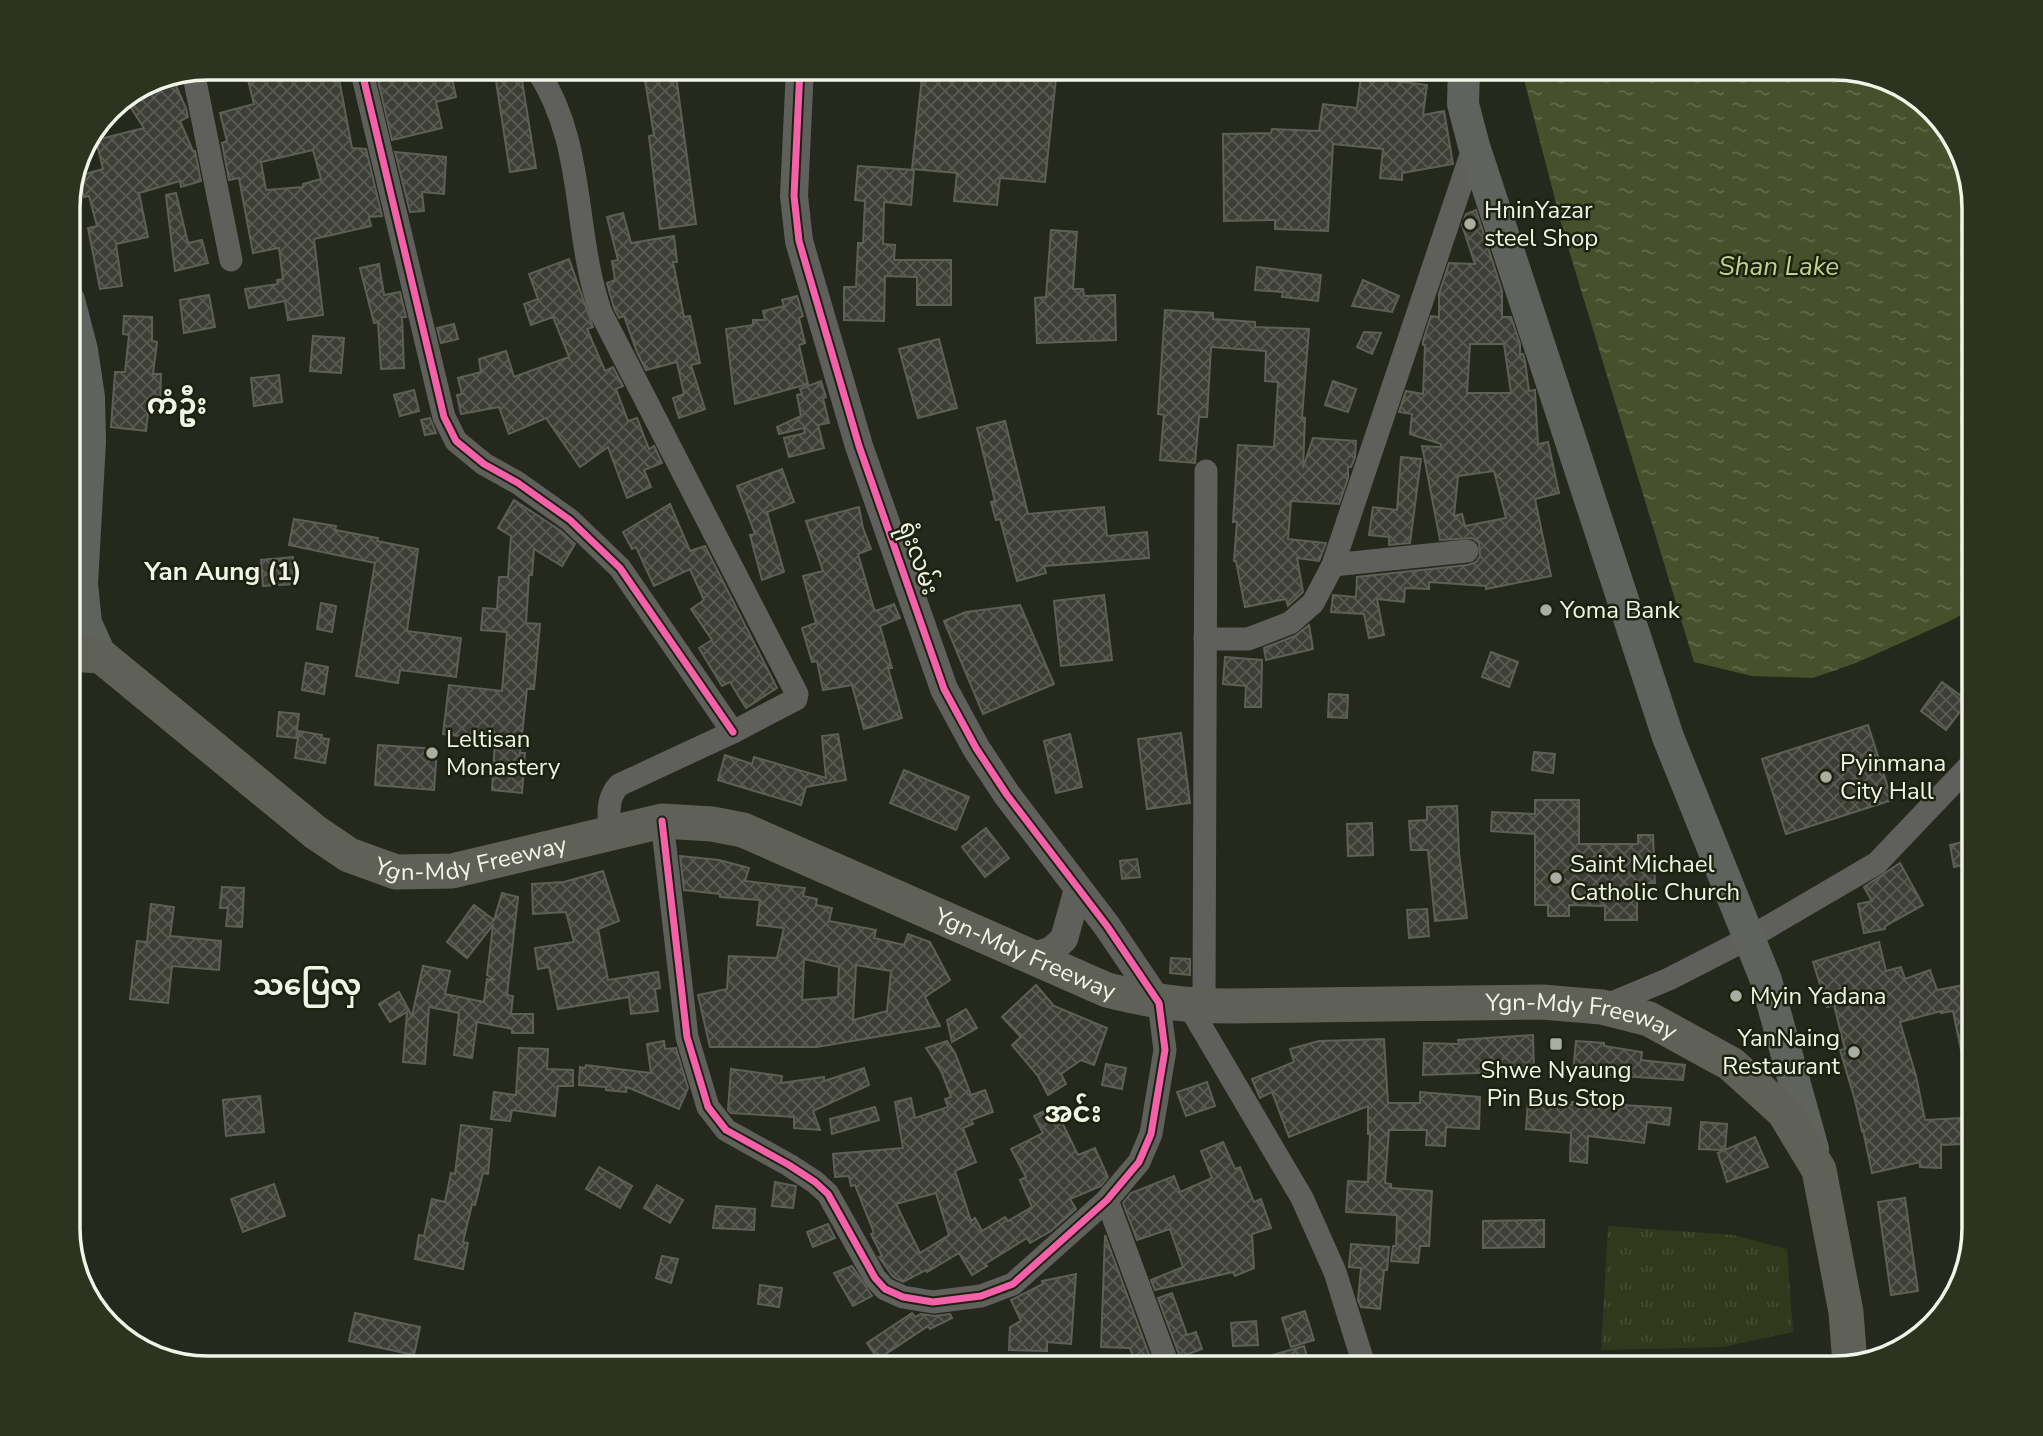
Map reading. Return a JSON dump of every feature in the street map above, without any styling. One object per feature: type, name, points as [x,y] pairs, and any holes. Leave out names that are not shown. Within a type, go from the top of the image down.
[{"type":"main road","points":[[1464,80],[1464,104],[1474,146],[1668,737],[1766,980],[1819,1170]]},
{"type":"main road","points":[[81,346],[89,397],[90,441],[82,584],[86,623],[85,655]]},
{"type":"main road","name":"Ygn-Mdy Freeway","points":[[85,655],[315,832],[349,855],[396,872],[452,871],[662,821],[712,824],[743,830],[1107,990],[1184,1005],[1542,1002],[1602,1007],[1649,1019],[1731,1064],[1784,1112],[1819,1170],[1846,1312],[1849,1354]]},
{"type":"street","points":[[363,80],[444,417],[456,441],[484,464],[570,520],[620,568],[733,732]]},
{"type":"street","points":[[542,80],[560,114],[575,166],[589,265],[601,313],[797,694],[796,699],[733,732],[619,785],[609,802],[610,833]]},
{"type":"street","name":"ရုံးလမ်း","points":[[799,80],[794,196],[799,242],[863,458],[944,689],[976,748],[1007,795],[1078,889],[1184,1005]]},
{"type":"street","points":[[195,82],[231,260]]},
{"type":"street","points":[[1205,639],[1248,639],[1290,624],[1313,603],[1333,565],[1474,146]]},
{"type":"street","points":[[662,821],[687,1037],[708,1107],[726,1130],[789,1165],[828,1194],[875,1278],[885,1289],[903,1297],[933,1302],[981,1296],[1013,1284],[1107,1200],[1139,1162],[1151,1134],[1165,1050],[1184,1005],[1205,639],[1206,471]]},
{"type":"street","points":[[1333,565],[1467,551]]},
{"type":"street","points":[[1602,1007],[1669,979],[1749,938],[1877,863],[1962,774]]},
{"type":"street","points":[[1030,958],[1052,950],[1064,939],[1078,889]]},
{"type":"street","points":[[1184,1005],[1302,1198],[1335,1272],[1361,1356]]},
{"type":"street","points":[[1107,1200],[1165,1356]]},
{"type":"green space","points":[[1608,1226],[1733,1235],[1787,1249],[1793,1332],[1723,1347],[1601,1350]]},
{"type":"water","name":"Shan Lake","points":[[1524,80],[1835,80],[1884,90],[1919,112],[1936,130],[1953,159],[1961,191],[1962,614],[1856,663],[1813,678],[1752,676],[1694,662],[1564,234]]},
{"type":"building","points":[[248,80],[339,80],[352,148],[366,149],[382,216],[369,217],[371,226],[314,239],[323,315],[288,320],[285,301],[249,308],[245,289],[278,284],[277,280],[283,279],[279,248],[253,253],[239,178],[229,180],[222,143],[227,141],[220,113],[254,104]],"holes":[[[313,150],[321,179],[303,184],[303,187],[266,190],[261,162]]]},
{"type":"building","points":[[378,80],[452,80],[456,97],[436,102],[442,128],[392,140]]},
{"type":"building","points":[[496,80],[522,80],[536,168],[510,172]]},
{"type":"building","points":[[645,80],[677,80],[696,224],[660,229],[649,136],[654,135]]},
{"type":"building","points":[[922,80],[1056,80],[1045,182],[1000,178],[997,205],[954,201],[957,173],[912,169]]},
{"type":"building","points":[[1360,80],[1390,80],[1427,85],[1423,115],[1444,111],[1453,164],[1402,173],[1402,180],[1380,178],[1383,149],[1333,144],[1328,231],[1275,229],[1275,220],[1224,221],[1223,134],[1271,133],[1272,129],[1319,131],[1323,104],[1357,108]]},
{"type":"building","points":[[175,85],[188,117],[180,121],[195,151],[201,181],[181,187],[180,181],[139,193],[148,237],[116,244],[122,286],[100,289],[88,228],[97,226],[89,196],[84,197],[82,190],[85,174],[103,169],[97,145],[101,139],[144,128],[130,107],[159,90]]},
{"type":"building","points":[[395,152],[446,157],[444,194],[422,192],[424,211],[410,212]]},
{"type":"building","points":[[858,166],[914,170],[911,205],[884,202],[883,244],[895,245],[894,260],[951,260],[951,305],[917,305],[917,277],[885,276],[884,321],[844,320],[844,287],[856,287],[858,243],[863,243],[865,201],[855,200]]},
{"type":"building","points":[[176,193],[188,243],[202,240],[208,263],[175,271],[166,195]]},
{"type":"building","points":[[1476,210],[1502,291],[1502,317],[1511,317],[1520,344],[1520,354],[1523,354],[1525,361],[1529,391],[1535,390],[1538,444],[1548,442],[1559,493],[1535,499],[1551,576],[1486,589],[1486,586],[1429,582],[1429,589],[1405,588],[1404,602],[1377,599],[1384,635],[1369,638],[1364,614],[1331,612],[1333,595],[1356,597],[1357,577],[1468,565],[1476,562],[1480,556],[1479,543],[1472,538],[1440,540],[1422,446],[1441,447],[1441,444],[1410,434],[1412,414],[1399,412],[1406,391],[1423,394],[1423,341],[1431,316],[1439,317],[1439,294],[1449,263],[1475,264],[1462,225],[1466,214]],"holes":[[[1470,344],[1504,344],[1511,393],[1467,393]],[[1494,471],[1506,518],[1465,526],[1462,514],[1454,516],[1458,476]]]},
{"type":"building","points":[[623,213],[631,243],[674,236],[677,262],[673,262],[684,317],[690,316],[700,363],[691,365],[705,409],[679,418],[673,398],[684,394],[677,362],[646,370],[624,316],[619,318],[614,308],[607,283],[615,280],[612,261],[618,260],[607,217]]},
{"type":"building","points":[[1051,230],[1077,232],[1073,289],[1083,289],[1084,296],[1115,295],[1116,340],[1037,343],[1035,298],[1046,297]]},
{"type":"building","points":[[569,259],[593,327],[587,329],[605,371],[613,367],[623,386],[616,389],[628,421],[637,418],[649,449],[654,446],[662,463],[644,470],[651,487],[627,498],[608,447],[580,467],[546,418],[509,434],[499,407],[461,414],[457,395],[462,394],[458,378],[481,372],[479,359],[506,351],[514,377],[569,357],[553,317],[531,325],[524,304],[538,299],[529,274]]},
{"type":"building","points":[[379,264],[384,295],[400,292],[406,317],[402,317],[404,368],[381,369],[378,322],[374,323],[360,268]]},
{"type":"building","points":[[1257,267],[1321,275],[1318,301],[1282,297],[1283,292],[1255,290]]},
{"type":"building","points":[[1363,280],[1399,296],[1392,312],[1352,306]]},
{"type":"building","points":[[209,295],[215,327],[184,333],[180,300]]},
{"type":"building","points":[[797,296],[803,316],[799,318],[805,343],[799,345],[808,384],[735,404],[726,329],[753,325],[753,320],[765,320],[763,311],[784,306],[782,300]]},
{"type":"building","points":[[1165,310],[1213,313],[1213,319],[1255,322],[1255,327],[1309,329],[1302,417],[1305,418],[1303,468],[1313,438],[1356,441],[1355,457],[1351,467],[1348,467],[1348,478],[1339,504],[1291,501],[1288,539],[1326,543],[1319,561],[1297,558],[1303,592],[1288,606],[1286,599],[1245,607],[1234,561],[1237,522],[1233,522],[1238,445],[1274,447],[1278,382],[1265,381],[1266,351],[1211,347],[1207,417],[1199,417],[1195,463],[1160,460],[1164,415],[1158,414]]},
{"type":"building","points":[[124,316],[152,317],[152,341],[157,342],[153,374],[161,374],[160,404],[149,403],[146,431],[111,427],[115,372],[125,372],[129,335],[123,334]]},
{"type":"building","points":[[454,324],[458,339],[441,343],[437,328]]},
{"type":"building","points":[[1364,332],[1381,333],[1372,354],[1357,347]]},
{"type":"building","points":[[313,336],[344,338],[341,373],[310,371]]},
{"type":"building","points":[[939,339],[957,408],[918,418],[899,349]]},
{"type":"building","points":[[279,375],[282,402],[254,406],[251,378]]},
{"type":"building","points":[[821,381],[829,423],[818,425],[824,448],[789,457],[784,438],[805,433],[804,428],[779,434],[777,427],[801,416],[797,395],[802,394],[800,389]]},
{"type":"building","points":[[1333,381],[1356,389],[1348,412],[1325,405]]},
{"type":"building","points":[[414,390],[419,411],[400,416],[394,395]]},
{"type":"building","points":[[430,418],[436,433],[425,435],[421,420]]},
{"type":"building","points":[[1005,421],[1028,514],[1104,507],[1107,536],[1147,532],[1149,558],[1044,566],[1046,573],[1017,581],[1000,519],[996,520],[991,502],[995,501],[977,428]]},
{"type":"building","points":[[1401,457],[1421,459],[1410,543],[1389,545],[1389,537],[1369,535],[1373,507],[1397,510]]},
{"type":"building","points":[[782,469],[794,502],[767,512],[784,572],[762,580],[750,535],[755,534],[737,486]]},
{"type":"building","points":[[514,500],[561,531],[575,544],[562,566],[534,549],[532,575],[529,575],[526,623],[540,624],[534,689],[527,689],[520,753],[525,753],[522,793],[492,790],[495,740],[443,734],[449,685],[502,691],[507,632],[481,630],[483,608],[497,609],[499,577],[508,577],[511,536],[498,528]]},
{"type":"building","points":[[670,504],[690,551],[705,546],[777,688],[746,708],[730,682],[722,686],[699,648],[712,640],[691,609],[704,600],[690,569],[654,586],[636,547],[632,549],[623,532]]},
{"type":"building","points":[[859,507],[871,549],[858,554],[874,609],[876,611],[894,604],[900,618],[880,626],[902,718],[864,729],[852,685],[823,690],[817,661],[812,662],[802,628],[816,623],[803,576],[823,571],[806,521]]},
{"type":"building","points":[[294,519],[336,526],[335,530],[418,549],[407,631],[461,638],[456,677],[400,670],[398,683],[356,676],[375,563],[289,545]]},
{"type":"building","points":[[293,557],[295,584],[263,586],[261,560]]},
{"type":"building","points":[[1104,595],[1112,660],[1061,666],[1054,601]]},
{"type":"building","points":[[321,603],[336,606],[332,632],[317,629]]},
{"type":"building","points":[[1020,605],[1054,684],[983,714],[944,621],[966,612]]},
{"type":"building","points":[[1309,625],[1313,649],[1266,660],[1264,648],[1295,636]]},
{"type":"building","points":[[1491,652],[1518,662],[1509,687],[1482,677]]},
{"type":"building","points":[[1225,657],[1262,660],[1261,707],[1245,707],[1246,686],[1223,684]]},
{"type":"building","points":[[306,663],[328,667],[324,694],[302,690]]},
{"type":"building","points":[[1942,682],[1962,697],[1962,709],[1946,730],[1921,711]]},
{"type":"building","points":[[1329,694],[1348,695],[1347,718],[1328,717]]},
{"type":"building","points":[[279,712],[299,714],[296,738],[277,736]]},
{"type":"building","points":[[1868,725],[1892,800],[1786,834],[1762,759]]},
{"type":"building","points":[[299,731],[329,739],[325,763],[295,758]]},
{"type":"building","points":[[1181,733],[1190,803],[1147,809],[1138,739]]},
{"type":"building","points":[[838,734],[846,780],[806,787],[801,805],[718,780],[725,755],[752,764],[754,757],[826,778],[822,736]]},
{"type":"building","points":[[1070,734],[1082,787],[1056,793],[1044,741]]},
{"type":"building","points":[[378,745],[437,749],[434,790],[375,785]]},
{"type":"building","points":[[1534,752],[1555,754],[1553,773],[1532,770]]},
{"type":"building","points":[[904,770],[969,797],[956,830],[890,803]]},
{"type":"building","points":[[1535,800],[1579,800],[1579,844],[1638,844],[1638,835],[1653,835],[1655,883],[1637,883],[1637,920],[1605,920],[1605,906],[1569,905],[1569,916],[1548,916],[1548,905],[1535,905],[1535,834],[1491,831],[1492,812],[1535,814]]},
{"type":"building","points":[[1457,806],[1459,853],[1467,918],[1435,921],[1428,850],[1411,850],[1409,821],[1427,820],[1427,807]]},
{"type":"building","points":[[1372,823],[1373,855],[1348,856],[1347,824]]},
{"type":"building","points":[[986,828],[1009,858],[985,877],[962,847]]},
{"type":"building","points":[[1962,842],[1962,865],[1954,867],[1950,845]]},
{"type":"building","points":[[680,856],[719,860],[749,868],[745,881],[805,888],[803,896],[817,899],[816,905],[832,908],[829,921],[876,930],[874,938],[904,945],[908,934],[930,942],[950,980],[925,997],[940,1026],[817,1047],[710,1047],[698,995],[727,989],[729,956],[777,958],[784,928],[757,925],[760,900],[720,897],[720,894],[684,890]],"holes":[[[804,959],[839,967],[838,997],[802,1000]],[[856,965],[891,971],[887,1011],[853,1020]]]},
{"type":"building","points":[[1137,859],[1140,877],[1122,879],[1120,861]]},
{"type":"building","points":[[1900,863],[1923,905],[1885,926],[1885,929],[1864,933],[1858,904],[1872,901],[1864,887]]},
{"type":"building","points":[[603,871],[619,921],[598,929],[608,980],[658,972],[660,988],[655,989],[658,1011],[631,1014],[629,997],[558,1009],[549,967],[538,969],[535,948],[574,942],[566,912],[533,914],[532,884],[564,882]]},
{"type":"building","points":[[222,887],[244,888],[242,927],[226,926],[228,908],[220,908]]},
{"type":"building","points":[[502,893],[518,897],[507,995],[513,996],[511,1014],[533,1014],[533,1033],[512,1033],[512,1029],[477,1022],[472,1058],[454,1055],[459,1013],[429,1007],[425,1064],[403,1062],[407,1012],[390,1022],[379,1004],[399,992],[412,1016],[423,966],[450,971],[445,994],[484,1002],[487,979],[495,980],[487,975],[493,925],[467,958],[447,942],[474,905],[494,920]]},
{"type":"building","points":[[151,904],[174,907],[170,936],[221,941],[219,970],[172,966],[168,1003],[130,999],[137,941],[147,942]]},
{"type":"building","points":[[1427,909],[1429,936],[1409,938],[1407,910]]},
{"type":"building","points":[[1879,942],[1886,971],[1901,967],[1905,979],[1930,970],[1937,990],[1962,985],[1962,1055],[1953,1011],[1941,1011],[1900,1022],[1916,1076],[1925,1120],[1962,1118],[1962,1144],[1941,1145],[1941,1168],[1920,1167],[1920,1162],[1872,1173],[1863,1130],[1840,1050],[1845,1049],[1834,1005],[1827,1007],[1813,962]]},
{"type":"building","points":[[1171,958],[1190,959],[1190,975],[1170,973]]},
{"type":"building","points":[[1036,985],[1054,1006],[1107,1028],[1094,1065],[1081,1060],[1061,1074],[1066,1084],[1048,1095],[1038,1076],[1012,1045],[1021,1037],[1002,1017]]},
{"type":"building","points":[[966,1009],[977,1028],[952,1042],[947,1020]]},
{"type":"building","points":[[1533,1035],[1534,1071],[1423,1075],[1424,1043],[1459,1044],[1458,1040]]},
{"type":"building","points":[[1384,1039],[1388,1103],[1420,1103],[1420,1092],[1480,1097],[1479,1129],[1446,1127],[1445,1146],[1426,1145],[1427,1130],[1389,1130],[1385,1183],[1391,1184],[1391,1188],[1432,1191],[1429,1246],[1420,1246],[1418,1263],[1391,1261],[1393,1246],[1396,1246],[1397,1215],[1346,1212],[1348,1181],[1368,1182],[1368,1106],[1289,1137],[1272,1092],[1260,1098],[1252,1079],[1294,1062],[1290,1049],[1319,1041]]},
{"type":"building","points":[[664,1041],[665,1049],[676,1048],[688,1088],[679,1109],[627,1087],[626,1092],[579,1085],[580,1067],[585,1068],[586,1065],[651,1073],[647,1044]]},
{"type":"building","points":[[947,1041],[955,1053],[971,1095],[985,1090],[993,1112],[971,1120],[973,1124],[963,1128],[976,1162],[955,1171],[971,1221],[975,1218],[982,1231],[1005,1217],[1008,1221],[1032,1207],[1020,1180],[1026,1177],[1011,1149],[1043,1133],[1034,1116],[1054,1106],[1078,1155],[1095,1148],[1108,1177],[1101,1186],[1070,1199],[1076,1209],[1051,1231],[1030,1243],[1027,1238],[972,1275],[959,1253],[927,1272],[926,1270],[903,1282],[893,1277],[879,1257],[882,1256],[871,1234],[874,1233],[855,1185],[851,1186],[849,1176],[835,1177],[833,1154],[903,1148],[895,1102],[911,1098],[915,1118],[948,1107],[945,1099],[951,1097],[941,1071],[926,1048]],"holes":[[[936,1193],[949,1235],[920,1253],[896,1204]]]},
{"type":"building","points":[[1576,1041],[1604,1043],[1604,1046],[1642,1052],[1641,1060],[1685,1065],[1683,1080],[1573,1073]]},
{"type":"building","points":[[519,1048],[548,1049],[547,1069],[573,1070],[573,1086],[558,1086],[555,1116],[512,1110],[510,1121],[491,1119],[494,1092],[516,1095]]},
{"type":"building","points":[[1106,1064],[1126,1068],[1122,1089],[1102,1085]]},
{"type":"building","points":[[864,1068],[869,1085],[813,1111],[820,1130],[794,1128],[794,1117],[731,1113],[728,1110],[731,1069],[782,1076],[781,1083],[824,1077],[824,1081]]},
{"type":"building","points":[[1207,1082],[1215,1106],[1186,1116],[1177,1092]]},
{"type":"building","points":[[260,1096],[264,1132],[226,1136],[223,1100]]},
{"type":"building","points":[[1528,1101],[1671,1108],[1669,1125],[1647,1122],[1644,1143],[1588,1136],[1587,1163],[1570,1161],[1571,1133],[1526,1129]]},
{"type":"building","points":[[875,1107],[879,1120],[832,1134],[830,1119]]},
{"type":"building","points":[[1701,1122],[1727,1124],[1725,1150],[1755,1137],[1768,1167],[1727,1182],[1718,1153],[1724,1150],[1699,1149]]},
{"type":"building","points":[[461,1125],[492,1129],[488,1174],[483,1173],[463,1242],[468,1243],[463,1269],[415,1259],[419,1235],[424,1236],[432,1199],[445,1202],[451,1173],[455,1174]]},
{"type":"building","points":[[1223,1142],[1235,1169],[1240,1167],[1254,1202],[1261,1199],[1271,1228],[1252,1234],[1254,1268],[1235,1276],[1233,1272],[1155,1290],[1151,1280],[1183,1267],[1170,1229],[1137,1240],[1123,1203],[1131,1193],[1174,1176],[1180,1192],[1212,1178],[1201,1151]]},
{"type":"building","points":[[599,1167],[632,1186],[620,1208],[586,1189]]},
{"type":"building","points":[[775,1182],[796,1186],[793,1208],[772,1206]]},
{"type":"building","points":[[274,1184],[285,1216],[243,1232],[231,1199]]},
{"type":"building","points":[[657,1185],[683,1200],[670,1223],[644,1208]]},
{"type":"building","points":[[1905,1198],[1918,1291],[1891,1295],[1878,1202]]},
{"type":"building","points":[[716,1206],[755,1209],[754,1230],[713,1228]]},
{"type":"building","points":[[1544,1220],[1544,1247],[1483,1248],[1483,1221]]},
{"type":"building","points":[[828,1224],[835,1238],[813,1247],[807,1232]]},
{"type":"building","points":[[1105,1235],[1150,1356],[1133,1356],[1130,1348],[1101,1347]]},
{"type":"building","points":[[1351,1244],[1389,1247],[1380,1309],[1361,1307],[1358,1300],[1361,1268],[1349,1267]]},
{"type":"building","points":[[662,1256],[678,1259],[671,1283],[656,1278]]},
{"type":"building","points":[[852,1266],[872,1296],[853,1306],[834,1273]]},
{"type":"building","points":[[1076,1274],[1071,1344],[1047,1342],[1047,1351],[1009,1350],[1010,1327],[1021,1321],[1011,1300],[1043,1284],[1042,1281]]},
{"type":"building","points":[[760,1285],[782,1288],[779,1307],[758,1304]]},
{"type":"building","points":[[1172,1293],[1187,1335],[1196,1332],[1202,1349],[1180,1356],[1158,1298]]},
{"type":"building","points":[[1305,1311],[1314,1340],[1291,1347],[1282,1318]]},
{"type":"building","points":[[355,1313],[420,1327],[414,1355],[349,1341]]},
{"type":"building","points":[[912,1313],[915,1317],[921,1314],[950,1314],[952,1318],[930,1329],[928,1326],[883,1356],[876,1356],[867,1343]]},
{"type":"building","points":[[1256,1321],[1258,1345],[1233,1346],[1231,1323]]},
{"type":"building","points":[[1304,1346],[1307,1356],[1269,1356]]},
{"type":"cycle path","points":[[364,80],[444,417],[456,441],[484,464],[518,483],[570,520],[620,568],[733,732]]},
{"type":"cycle path","points":[[662,821],[687,1037],[708,1107],[726,1130],[789,1165],[828,1194],[875,1278],[885,1289],[903,1297],[933,1302],[981,1296],[1013,1284],[1107,1200],[1139,1162],[1151,1134],[1165,1050],[1159,1003],[1107,926],[1007,795],[976,748],[944,689],[859,446],[799,241],[794,196],[799,80]]},
{"type":"place","name":"HninYazar steel Shop","points":[[1470,224]]},
{"type":"place","name":"Yoma Bank","points":[[1546,610]]},
{"type":"place","name":"Leltisan Monastery","points":[[432,753]]},
{"type":"place","name":"Pyinmana City Hall","points":[[1826,777]]},
{"type":"place","name":"Saint Michael Catholic Church","points":[[1556,878]]},
{"type":"place","name":"Myin Yadana","points":[[1736,996]]},
{"type":"place","name":"Shwe Nyaung Pin Bus Stop","points":[[1556,1044]]},
{"type":"place","name":"YanNaing Restaurant","points":[[1854,1052]]},
{"type":"district","name":"ကံဦး","points":[[177,405]]},
{"type":"district","name":"Yan Aung (1)","points":[[223,571]]},
{"type":"district","name":"သပြေလှ","points":[[307,986]]},
{"type":"district","name":"အင်း","points":[[1073,1113]]}]
